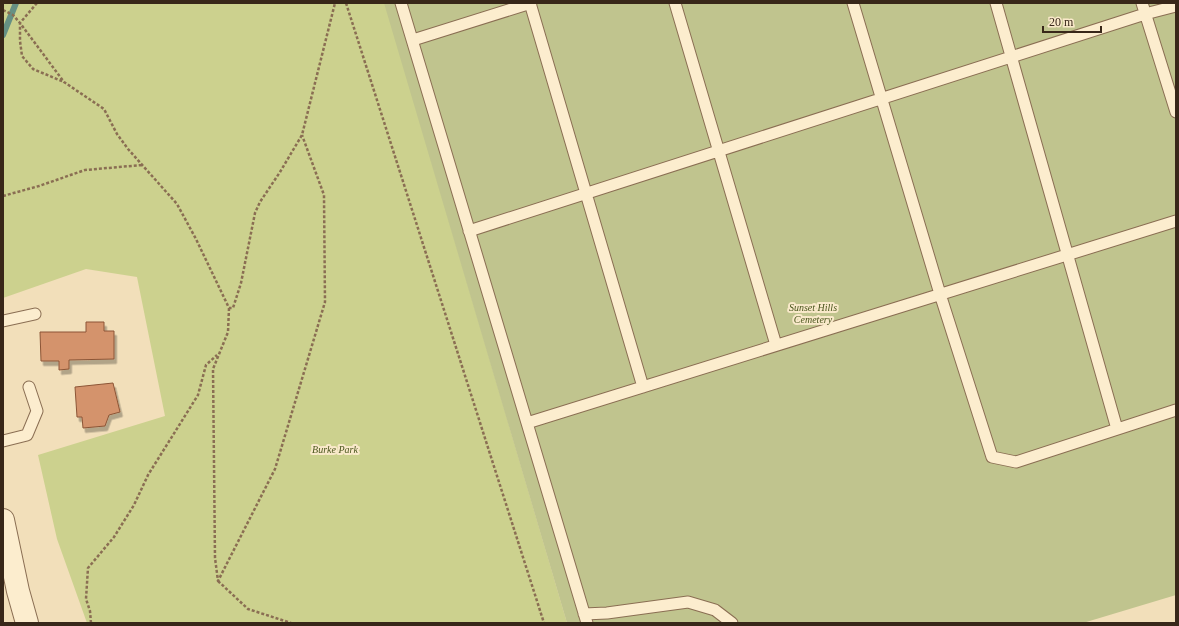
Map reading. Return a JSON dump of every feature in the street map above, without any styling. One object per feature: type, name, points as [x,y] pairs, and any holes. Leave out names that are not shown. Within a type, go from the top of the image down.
[{"type":"street","points":[[3,520],[18,590],[27,623]]},
{"type":"lane","points":[[402,3],[585,618],[608,613],[688,602],[716,610],[732,623]]},
{"type":"lane","points":[[413,40],[530,3],[643,387]]},
{"type":"lane","points":[[675,3],[776,345]]},
{"type":"lane","points":[[853,3],[940,294],[992,457],[1016,462],[1176,410]]},
{"type":"lane","points":[[996,3],[1118,429]]},
{"type":"lane","points":[[1142,3],[1176,112]]},
{"type":"lane","points":[[469,231],[1145,14],[1176,6]]},
{"type":"lane","points":[[527,423],[1176,220]]},
{"type":"lane","points":[[3,321],[34,314]]},
{"type":"lane","points":[[3,441],[27,434],[36,411],[29,387]]},
{"type":"path","points":[[37,3],[20,23],[22,56],[33,69],[64,82],[104,109],[117,134],[128,149],[177,204],[196,239],[229,308],[228,332],[213,369],[215,558],[218,581],[248,609],[291,623]]},
{"type":"path","points":[[229,308],[233,308],[241,283],[254,214],[302,135],[335,3]]},
{"type":"path","points":[[346,3],[544,623]]},
{"type":"path","points":[[3,10],[13,15],[20,23],[64,82]]},
{"type":"path","points":[[218,581],[275,469],[325,302],[324,195],[302,135]]},
{"type":"path","points":[[3,196],[85,170],[142,165]]},
{"type":"path","points":[[91,623],[90,610],[86,599],[88,568],[114,537],[134,505],[148,475],[198,395],[206,365],[219,354]]},
{"type":"green space","name":"Burke Park","points":[[3,3],[385,3],[567,623],[87,623],[57,539],[38,455],[165,416],[137,277],[86,269],[3,298]]},
{"type":"green space","name":"Sunset Hills Cemetery","points":[[384,3],[1176,3],[1176,595],[1083,623],[567,623]]},
{"type":"building","points":[[86,322],[104,322],[104,331],[114,331],[114,359],[69,360],[69,369],[59,370],[59,361],[41,361],[40,332],[86,332]]},
{"type":"building","points":[[113,383],[120,412],[109,415],[105,426],[83,428],[82,417],[77,417],[75,387]]},
{"type":"waterway","points":[[3,35],[16,3]]}]
